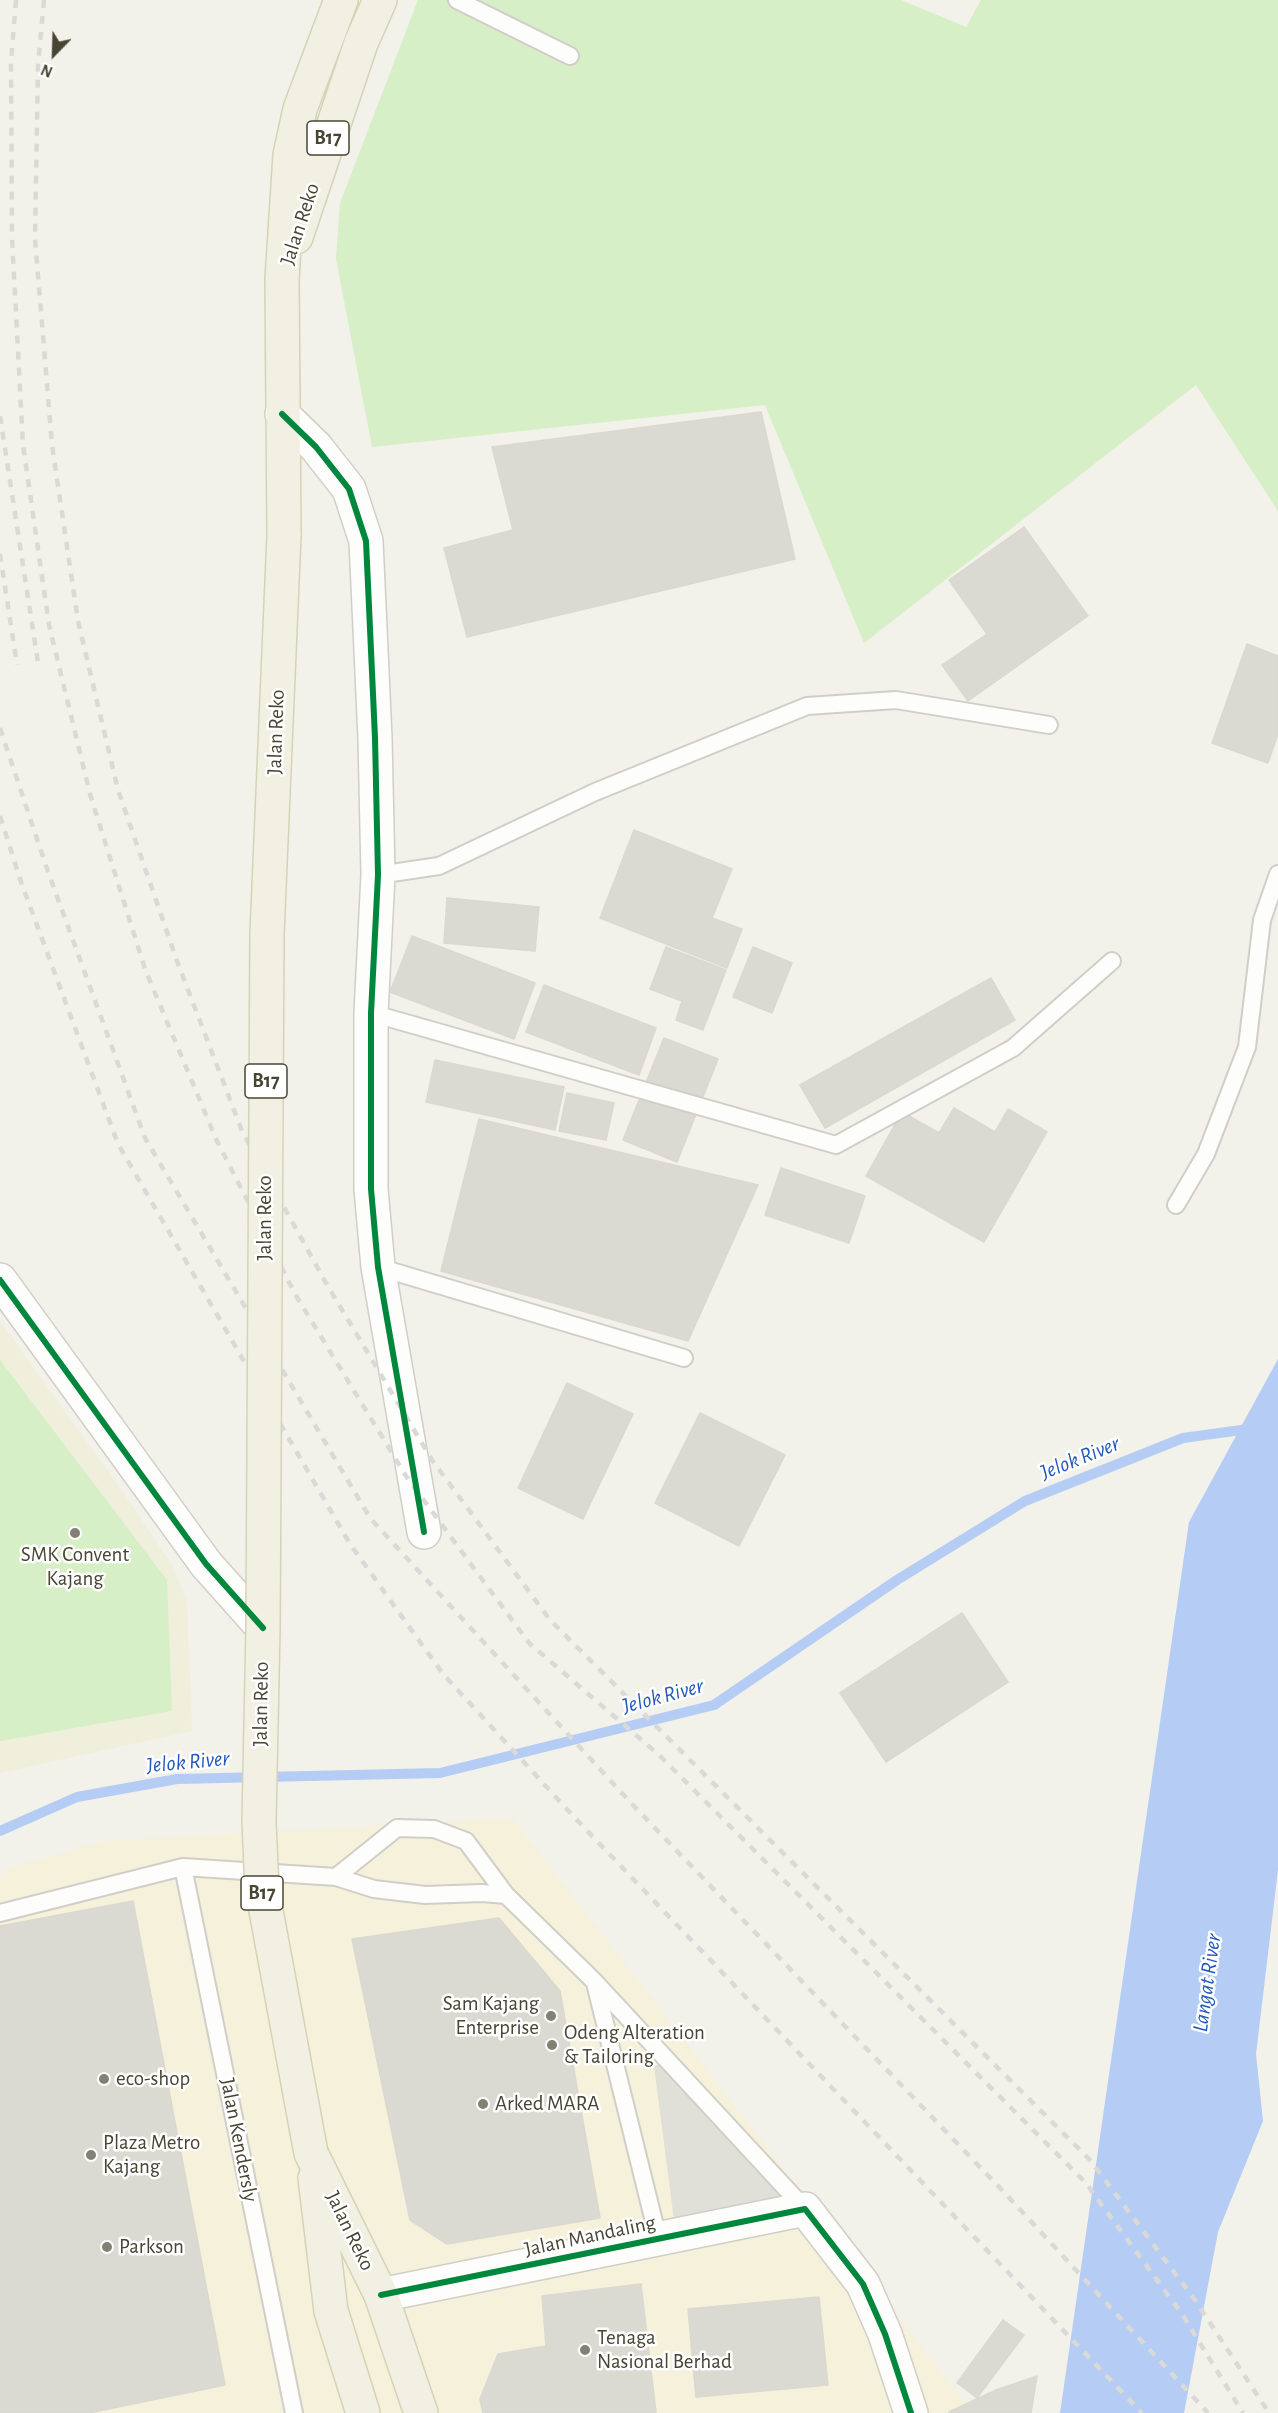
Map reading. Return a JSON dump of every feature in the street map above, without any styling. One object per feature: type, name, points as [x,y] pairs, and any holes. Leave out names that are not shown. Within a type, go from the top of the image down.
[{"type":"main road","name":"Jalan Reko","points":[[341,0],[300,109],[290,155],[282,279],[284,535],[267,933],[263,1628],[259,1822],[262,1889],[311,2153],[331,2311],[363,2413]]},
{"type":"main road","name":"Jalan Reko","points":[[282,279],[357,53],[380,0]]},
{"type":"main road","name":"Jalan Reko","points":[[311,2153],[381,2295],[421,2413]]},
{"type":"street","points":[[282,414],[316,447],[349,489],[366,541],[375,738],[378,875],[371,1013],[371,1189],[378,1267],[424,1532]]},
{"type":"street","points":[[0,1280],[206,1564],[263,1628]]},
{"type":"street","points":[[805,2209],[863,2284],[885,2334],[910,2413]]},
{"type":"street","name":"Jalan Mandaling","points":[[381,2295],[805,2209]]},
{"type":"lane","points":[[457,0],[570,56]]},
{"type":"lane","points":[[378,875],[439,866],[595,792],[807,706],[896,700],[1049,726]]},
{"type":"lane","points":[[1176,1205],[1206,1154],[1247,1047],[1262,920],[1278,874]]},
{"type":"lane","points":[[371,1013],[836,1145],[1013,1048],[1112,961]]},
{"type":"lane","points":[[378,1267],[684,1358]]},
{"type":"lane","points":[[336,1877],[397,1828],[434,1829],[466,1841],[506,1896],[594,1981],[805,2209]]},
{"type":"lane","points":[[0,1913],[183,1867],[336,1877],[384,1890],[425,1895],[482,1893],[506,1896]]},
{"type":"lane","name":"Jalan Kendersly","points":[[183,1867],[294,2413]]},
{"type":"lane","points":[[594,1981],[658,2238]]},
{"type":"shaded area","name":"SMK Convent Kajang","points":[[0,1321],[125,1495],[175,1570],[187,1604],[192,1731],[0,1773]]},
{"type":"shaded area","points":[[512,1818],[973,2413],[0,2413],[0,1877],[10,1868],[105,1841]]},
{"type":"shaded area","points":[[669,2061],[784,2196],[674,2220],[654,2066]]},
{"type":"green space","points":[[418,0],[901,0],[966,27],[981,0],[1278,0],[1278,511],[1196,385],[864,643],[765,405],[372,447],[336,259],[340,203]]},
{"type":"green space","name":"SMK Convent Kajang","points":[[0,1360],[167,1580],[172,1711],[0,1741]]},
{"type":"water","name":"Langat River","points":[[1278,1359],[1278,1870],[1256,2054],[1263,2121],[1218,2232],[1184,2413],[1060,2413],[1189,1522]]},
{"type":"building","points":[[761,412],[795,559],[467,637],[444,548],[513,530],[492,447]]},
{"type":"building","points":[[1024,527],[1088,616],[968,701],[942,665],[987,634],[949,580]]},
{"type":"building","points":[[1247,644],[1278,656],[1278,734],[1268,763],[1212,743]]},
{"type":"building","points":[[634,830],[732,869],[712,918],[742,929],[727,968],[600,918]]},
{"type":"building","points":[[447,898],[539,907],[535,951],[444,943]]},
{"type":"building","points":[[412,936],[535,983],[514,1039],[390,992]]},
{"type":"building","points":[[666,947],[726,970],[703,1030],[676,1020],[682,1001],[650,989]]},
{"type":"building","points":[[753,947],[792,963],[772,1013],[733,997]]},
{"type":"building","points":[[991,978],[1015,1020],[825,1128],[800,1085]]},
{"type":"building","points":[[544,985],[656,1028],[639,1075],[526,1032]]},
{"type":"building","points":[[664,1038],[718,1059],[677,1162],[623,1140]]},
{"type":"building","points":[[435,1060],[564,1087],[555,1130],[426,1102]]},
{"type":"building","points":[[567,1093],[614,1103],[606,1140],[559,1131]]},
{"type":"building","points":[[954,1108],[995,1132],[1008,1109],[1047,1132],[984,1242],[866,1176],[902,1112],[939,1133]]},
{"type":"building","points":[[479,1119],[758,1185],[688,1341],[441,1271]]},
{"type":"building","points":[[781,1168],[865,1196],[849,1243],[765,1215]]},
{"type":"building","points":[[567,1383],[633,1414],[583,1519],[518,1488]]},
{"type":"building","points":[[700,1413],[785,1455],[739,1546],[655,1503]]},
{"type":"building","points":[[962,1613],[1008,1682],[886,1762],[840,1693]]},
{"type":"building","name":"Plaza Metro Kajang","points":[[133,1901],[225,2385],[89,2413],[0,2413],[0,1926]]},
{"type":"building","name":"Arked MARA","points":[[499,1918],[560,1991],[600,2218],[447,2244],[410,2220],[352,1939]]},
{"type":"building","name":"Tenaga Nasional Berhad","points":[[641,2284],[656,2413],[483,2413],[480,2399],[498,2354],[546,2346],[542,2296]]},
{"type":"building","points":[[819,2297],[828,2385],[696,2397],[688,2309]]},
{"type":"building","points":[[1003,2320],[1024,2335],[977,2398],[957,2383]]},
{"type":"building","points":[[1037,2376],[1031,2413],[1006,2413],[996,2390]]},
{"type":"building","points":[[996,2390],[1006,2413],[949,2413],[949,2412]]},
{"type":"waterway","name":"Jelok River","points":[[0,1831],[77,1797],[177,1779],[440,1773],[714,1705],[897,1580],[1025,1501],[1183,1438],[1278,1425]]},
{"type":"railway","points":[[16,0],[11,62],[12,238],[23,445],[49,625],[90,794],[145,969],[216,1139],[295,1294],[406,1476],[529,1643],[659,1755],[1085,2182],[1182,2314],[1243,2413]]},
{"type":"railway","points":[[44,0],[38,65],[35,239],[52,445],[78,621],[118,790],[177,961],[242,1131],[326,1283],[432,1460],[550,1620],[1090,2160],[1195,2300],[1269,2413]]},
{"type":"railway","points":[[0,416],[39,669]]},
{"type":"railway","points":[[0,554],[17,665]]},
{"type":"railway","points":[[0,728],[46,866],[145,1138],[370,1518],[631,1803],[1002,2190],[1208,2413]]},
{"type":"railway","points":[[0,816],[21,882],[118,1144],[350,1544],[443,1674],[575,1818],[1142,2413]]},
{"type":"cycle path","points":[[282,414],[316,447],[349,489],[366,541],[375,738],[378,875],[371,1013],[371,1189],[378,1267],[424,1532]]},
{"type":"cycle path","points":[[0,1280],[206,1564],[263,1628]]},
{"type":"cycle path","points":[[381,2295],[805,2209],[863,2284],[885,2334],[911,2413]]},
{"type":"place","name":"SMK Convent Kajang","points":[[75,1533]]},
{"type":"place","name":"Sam Kajang Enterprise","points":[[551,2016]]},
{"type":"place","name":"Odeng Alteration & Tailoring","points":[[552,2045]]},
{"type":"place","name":"eco-shop","points":[[104,2079]]},
{"type":"place","name":"Arked MARA","points":[[483,2104]]},
{"type":"place","name":"Plaza Metro Kajang","points":[[91,2155]]},
{"type":"place","name":"Parkson","points":[[107,2247]]},
{"type":"place","name":"Tenaga Nasional Berhad","points":[[585,2350]]}]
